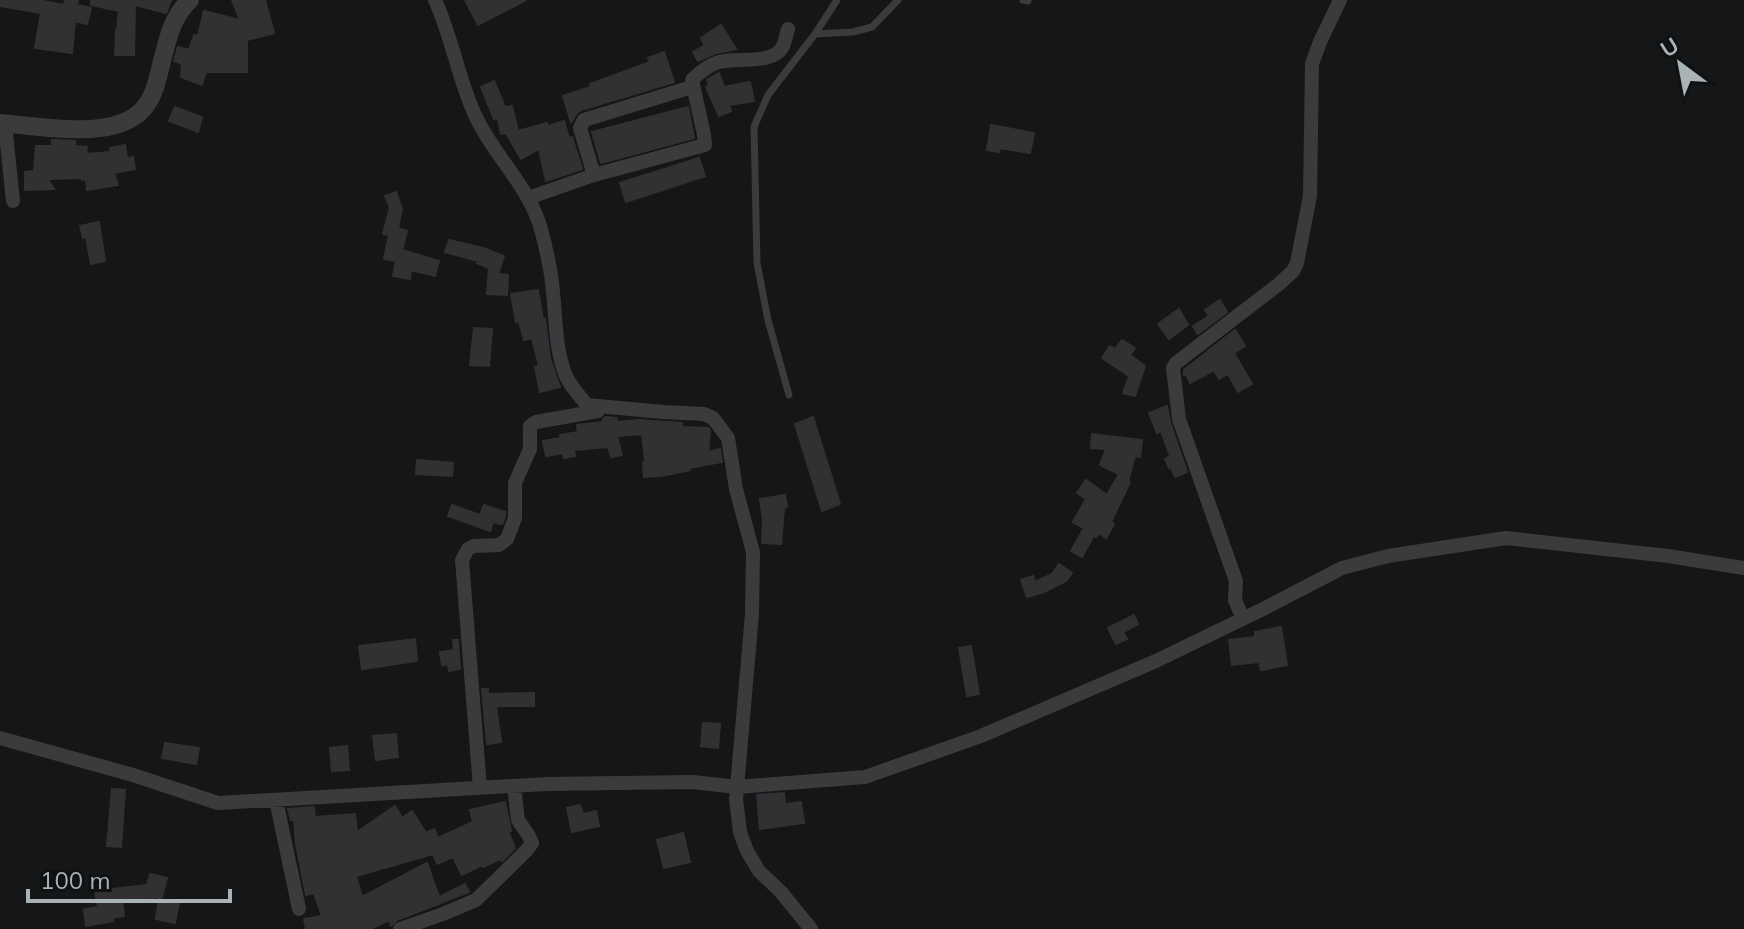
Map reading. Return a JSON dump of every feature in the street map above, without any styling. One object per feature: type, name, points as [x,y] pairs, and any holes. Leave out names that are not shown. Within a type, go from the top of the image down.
[{"type":"street","points":[[13,201],[3,124],[79,129],[109,128],[124,123],[144,109],[154,92],[171,26],[180,9],[190,0]]},
{"type":"street","points":[[435,0],[475,116],[486,137],[520,184],[538,220],[553,288],[556,338],[566,378],[587,405],[704,414],[713,418],[728,438],[736,489],[753,552],[752,614],[736,799],[740,832],[759,871],[811,929]]},
{"type":"street","points":[[1239,610],[1236,581],[1179,419],[1173,368],[1279,284],[1297,263],[1310,196],[1312,64],[1340,0]]},
{"type":"street","points":[[528,198],[594,175],[705,145],[692,87],[693,78],[710,65],[723,61],[774,55],[783,47],[788,29]]},
{"type":"street","points":[[594,175],[580,128],[584,120],[692,87]]},
{"type":"street","points":[[480,788],[463,554],[474,546],[499,545],[507,539],[515,518],[515,483],[530,449],[530,426],[536,422],[614,408]]},
{"type":"street","points":[[0,738],[133,775],[218,803],[514,786],[693,782],[737,787],[865,777],[981,736],[1156,661],[1239,610],[1342,568],[1388,556],[1506,538],[1668,556],[1744,568]]},
{"type":"street","points":[[400,929],[476,900],[530,847],[531,839],[517,817],[514,786]]},
{"type":"street","points":[[276,800],[299,909]]},
{"type":"lane","points":[[789,395],[768,320],[757,263],[754,127],[768,95],[837,0]]},
{"type":"lane","points":[[815,34],[853,32],[872,27],[898,0]]},
{"type":"building","points":[[0,0],[38,0],[64,5],[65,0],[78,0],[77,5],[91,8],[87,24],[75,21],[72,53],[35,48],[41,13],[0,6]]},
{"type":"building","points":[[91,0],[171,0],[166,13],[135,5],[134,55],[115,55],[119,11],[91,5]]},
{"type":"building","points":[[232,0],[265,0],[274,33],[247,40],[247,72],[206,72],[202,85],[181,77],[182,64],[174,61],[178,47],[189,50],[194,35],[198,36],[204,11],[240,20]]},
{"type":"building","points":[[465,0],[526,0],[478,25]]},
{"type":"building","points":[[721,25],[736,49],[698,61],[693,52],[705,45],[701,38]]},
{"type":"building","points":[[664,52],[674,82],[581,110],[571,122],[563,96],[650,62],[648,58]]},
{"type":"building","points":[[719,73],[724,87],[750,82],[754,101],[729,105],[731,111],[719,116],[706,87],[709,86],[707,80]]},
{"type":"building","points":[[494,81],[505,107],[512,106],[518,131],[564,121],[582,169],[546,181],[539,149],[521,159],[506,133],[501,134],[498,118],[494,119],[481,87]]},
{"type":"building","points":[[175,107],[202,117],[198,132],[169,121]]},
{"type":"building","points":[[688,107],[694,138],[601,163],[592,132]]},
{"type":"building","points":[[991,125],[1034,133],[1030,153],[1000,148],[999,152],[987,150]]},
{"type":"building","points":[[52,140],[75,141],[75,146],[87,147],[86,154],[111,152],[110,148],[125,145],[127,158],[133,157],[135,169],[114,173],[118,185],[87,190],[86,179],[48,179],[54,189],[25,190],[25,172],[34,171],[36,146],[52,146]]},
{"type":"building","points":[[699,158],[705,176],[626,202],[620,183]]},
{"type":"building","points":[[396,192],[402,209],[398,228],[407,231],[402,250],[439,261],[435,276],[411,270],[410,279],[393,276],[396,261],[384,259],[389,235],[383,234],[390,207],[385,196]]},
{"type":"building","points":[[99,222],[105,261],[91,264],[86,237],[83,238],[80,226]]},
{"type":"building","points":[[449,240],[504,256],[498,274],[508,275],[507,295],[487,294],[489,268],[478,261],[445,252]]},
{"type":"building","points":[[538,290],[550,358],[560,387],[540,392],[535,367],[539,366],[532,338],[524,340],[519,321],[516,322],[511,294]]},
{"type":"building","points":[[1220,300],[1227,312],[1198,334],[1193,326],[1209,316],[1205,310]]},
{"type":"building","points":[[1179,309],[1188,325],[1169,339],[1158,324]]},
{"type":"building","points":[[474,328],[492,329],[489,366],[470,365]]},
{"type":"building","points":[[1235,330],[1245,346],[1234,353],[1252,384],[1238,392],[1228,374],[1219,379],[1214,370],[1190,383],[1184,370]]},
{"type":"building","points":[[1122,340],[1135,348],[1130,355],[1145,366],[1135,396],[1123,393],[1129,376],[1102,358],[1110,346],[1115,349]]},
{"type":"building","points":[[1167,406],[1187,472],[1175,477],[1165,459],[1170,456],[1161,431],[1157,433],[1149,413]]},
{"type":"building","points":[[606,417],[616,418],[617,422],[638,420],[708,428],[708,452],[720,449],[722,462],[644,477],[642,434],[617,436],[622,455],[611,457],[608,447],[574,450],[575,456],[564,458],[563,453],[546,456],[543,441],[578,432],[577,425],[604,422]]},
{"type":"building","points":[[813,417],[840,504],[822,511],[795,424]]},
{"type":"building","points":[[1092,434],[1142,440],[1140,457],[1135,456],[1130,482],[1111,522],[1114,524],[1106,538],[1098,533],[1096,537],[1094,535],[1082,557],[1071,551],[1084,528],[1073,522],[1086,499],[1077,493],[1086,480],[1107,495],[1119,474],[1100,465],[1106,449],[1091,448]]},
{"type":"building","points":[[417,460],[453,463],[452,476],[416,474]]},
{"type":"building","points":[[785,495],[787,507],[784,508],[781,544],[762,543],[760,499]]},
{"type":"building","points":[[452,505],[480,515],[484,505],[505,512],[505,516],[502,524],[493,522],[490,531],[448,516]]},
{"type":"building","points":[[1059,564],[1072,573],[1066,581],[1027,597],[1021,580],[1033,576],[1035,582],[1052,574]]},
{"type":"building","points":[[1134,615],[1138,624],[1123,632],[1127,639],[1116,644],[1108,628]]},
{"type":"building","points":[[1281,627],[1287,665],[1261,670],[1259,662],[1232,665],[1229,640],[1255,637],[1255,632]]},
{"type":"building","points":[[415,639],[417,661],[362,669],[359,646]]},
{"type":"building","points":[[453,640],[458,640],[460,669],[449,671],[448,664],[442,665],[440,652],[454,650]]},
{"type":"building","points":[[971,646],[979,694],[967,696],[959,648]]},
{"type":"building","points":[[482,689],[488,689],[488,694],[534,693],[534,706],[496,706],[501,742],[487,744]]},
{"type":"building","points":[[703,723],[720,724],[718,748],[701,746]]},
{"type":"building","points":[[396,734],[398,757],[376,760],[373,736]]},
{"type":"building","points":[[165,743],[199,748],[196,764],[162,758]]},
{"type":"building","points":[[347,746],[349,770],[332,771],[330,748]]},
{"type":"building","points":[[112,789],[125,790],[121,847],[107,846]]},
{"type":"building","points":[[784,793],[785,804],[801,802],[804,823],[760,829],[757,795]]},
{"type":"building","points":[[505,802],[511,831],[508,831],[515,848],[502,861],[482,865],[462,875],[453,857],[437,864],[433,854],[356,876],[362,897],[427,863],[439,897],[465,884],[469,892],[397,920],[391,926],[389,920],[371,929],[306,929],[304,919],[322,916],[314,893],[306,895],[294,820],[291,820],[288,809],[314,807],[315,817],[355,814],[357,832],[395,806],[402,818],[412,811],[426,833],[434,829],[438,838],[473,822],[470,810]]},
{"type":"building","points":[[580,805],[583,814],[596,811],[599,826],[572,832],[567,808]]},
{"type":"building","points":[[683,833],[690,862],[664,868],[657,840]]},
{"type":"building","points":[[150,874],[167,878],[162,897],[122,900],[124,916],[86,926],[84,909],[98,907],[95,891],[147,885]]},
{"type":"building","points":[[159,899],[179,902],[175,923],[156,919]]}]
